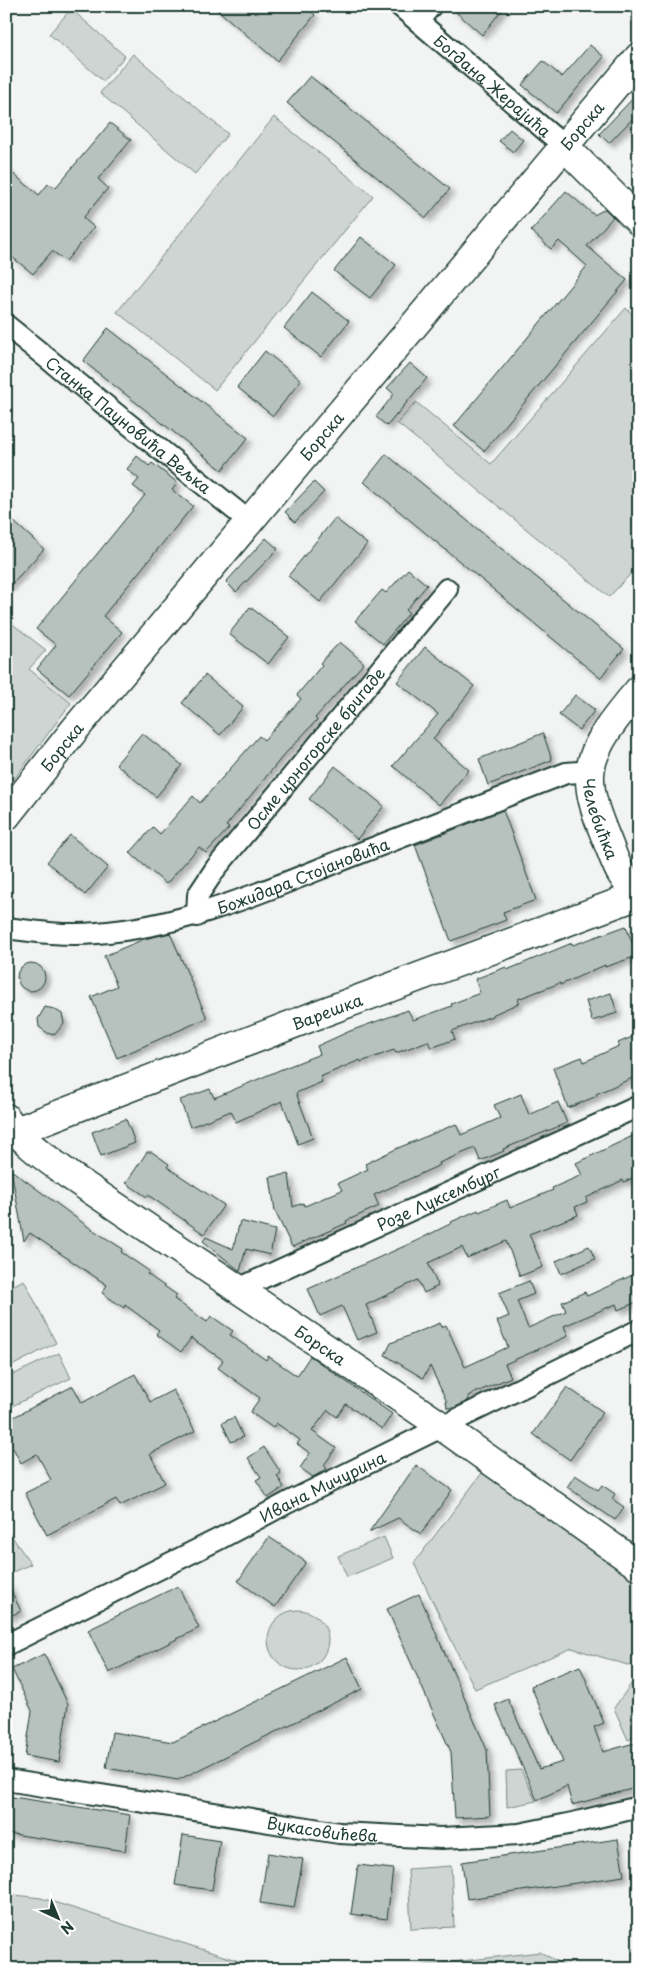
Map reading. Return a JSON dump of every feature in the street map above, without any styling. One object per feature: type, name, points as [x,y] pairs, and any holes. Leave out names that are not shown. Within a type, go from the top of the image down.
[{"type":"main road","name":"Борска","points":[[6,816],[76,728],[639,57]]},
{"type":"main road","points":[[564,146],[639,221]]},
{"type":"main road","name":"Челебићка","points":[[639,690],[606,733],[595,755],[590,774],[592,799],[611,852],[627,882],[639,893]]},
{"type":"main road","name":"Варешка","points":[[9,1128],[639,893]]},
{"type":"main road","name":"Борска","points":[[9,1128],[31,1147],[90,1190],[443,1427],[639,1566]]},
{"type":"street","name":"Богдана Жерајића","points":[[400,6],[425,14],[564,146]]},
{"type":"street","name":"Станка Пауновића Вељка","points":[[6,325],[250,522]]},
{"type":"street","name":"Осме црногорске бригаде","points":[[197,916],[198,895],[216,868],[447,589]]},
{"type":"street","name":"Божидара Стојановића","points":[[6,928],[36,932],[96,934],[197,916],[259,894],[566,773],[579,772],[590,774]]},
{"type":"street","name":"Розе Луксембург","points":[[238,1289],[639,1106]]},
{"type":"street","name":"Ивана Мичурина","points":[[6,1644],[639,1330]]},
{"type":"street","name":"Вукасовићева","points":[[6,1780],[340,1833],[441,1838],[519,1834],[639,1807]]},
{"type":"shaded area","points":[[71,9],[125,56],[103,81],[49,34]]},
{"type":"shaded area","points":[[133,54],[228,134],[195,174],[100,93]]},
{"type":"shaded area","points":[[274,117],[373,196],[215,390],[117,312]]},
{"type":"shaded area","points":[[626,308],[639,321],[639,565],[609,597],[397,423],[416,402],[491,464]]},
{"type":"shaded area","points":[[6,619],[46,650],[29,669],[71,703],[6,790]]},
{"type":"shaded area","points":[[24,1280],[56,1343],[6,1369],[6,1289]]},
{"type":"shaded area","points":[[59,1353],[71,1378],[12,1406],[6,1395],[6,1378]]},
{"type":"shaded area","points":[[482,1473],[597,1550],[639,1582],[639,1665],[634,1667],[572,1648],[475,1689],[414,1563]]},
{"type":"shaded area","points":[[6,1528],[31,1564],[6,1575]]},
{"type":"shaded area","points":[[384,1537],[393,1558],[347,1577],[338,1556]]},
{"type":"shaded area","points":[[292,1610],[304,1610],[315,1615],[323,1623],[328,1634],[326,1652],[315,1665],[304,1670],[292,1670],[281,1665],[273,1657],[268,1646],[268,1634],[273,1623],[281,1615]]},
{"type":"shaded area","points":[[639,1676],[639,1736],[628,1740],[614,1708],[636,1677]]},
{"type":"shaded area","points":[[521,1770],[536,1801],[507,1807],[506,1771]]},
{"type":"shaded area","points":[[451,1866],[454,1927],[411,1929],[408,1869]]},
{"type":"shaded area","points":[[6,1894],[41,1898],[264,1969],[6,1969]]},
{"type":"shaded area","points":[[540,1952],[571,1969],[391,1969]]},
{"type":"building","points":[[213,6],[305,6],[315,15],[277,61]]},
{"type":"building","points":[[449,6],[505,6],[482,35]]},
{"type":"building","points":[[590,45],[604,57],[556,113],[522,85],[543,61],[562,77]]},
{"type":"building","points":[[310,76],[450,189],[426,218],[287,103]]},
{"type":"building","points":[[639,92],[639,112],[609,143],[599,134]]},
{"type":"building","points":[[110,123],[131,140],[98,179],[108,188],[83,218],[94,227],[66,261],[52,251],[33,274],[6,252],[6,168],[39,195],[48,184],[56,187]]},
{"type":"building","points":[[510,129],[523,140],[513,152],[499,141]]},
{"type":"building","points":[[566,191],[594,215],[605,209],[613,217],[587,246],[627,280],[484,451],[454,426],[587,266],[559,241],[551,249],[531,231]]},
{"type":"building","points":[[361,237],[396,265],[370,298],[334,271]]},
{"type":"building","points":[[312,292],[349,321],[321,357],[284,328]]},
{"type":"building","points":[[108,328],[248,438],[222,470],[83,361]]},
{"type":"building","points":[[265,351],[301,380],[273,416],[237,387]]},
{"type":"building","points":[[410,363],[427,378],[387,426],[376,417],[394,394],[387,388]]},
{"type":"building","points":[[386,454],[624,649],[600,678],[364,482]]},
{"type":"building","points":[[137,456],[149,466],[152,463],[178,483],[172,490],[193,506],[103,616],[122,632],[69,695],[37,669],[56,645],[36,629],[145,495],[133,486],[139,479],[127,469]]},
{"type":"building","points":[[314,482],[324,492],[295,522],[285,512]]},
{"type":"building","points":[[335,518],[367,544],[320,602],[288,576]]},
{"type":"building","points":[[12,520],[44,549],[6,590],[6,526]]},
{"type":"building","points":[[266,538],[278,549],[236,592],[226,582]]},
{"type":"building","points":[[408,569],[427,585],[406,610],[409,613],[383,644],[355,621],[382,590],[386,593]]},
{"type":"building","points":[[250,607],[289,637],[268,664],[229,634]]},
{"type":"building","points":[[340,642],[364,663],[315,718],[317,720],[283,756],[226,826],[229,828],[206,853],[199,847],[166,884],[130,853],[153,827],[160,834],[193,796],[200,803],[259,736],[264,740],[301,699],[297,695],[322,665],[320,663]]},
{"type":"building","points":[[425,647],[474,686],[433,739],[469,770],[439,805],[393,766],[438,714],[397,682]]},
{"type":"building","points":[[205,675],[243,707],[220,735],[182,703]]},
{"type":"building","points":[[575,695],[595,710],[579,730],[559,715]]},
{"type":"building","points":[[142,733],[182,765],[156,797],[116,764]]},
{"type":"building","points":[[543,733],[552,760],[488,785],[479,759]]},
{"type":"building","points":[[335,766],[384,806],[357,839],[309,799]]},
{"type":"building","points":[[503,810],[536,900],[503,912],[506,920],[451,941],[415,845]]},
{"type":"building","points":[[70,835],[108,867],[85,895],[47,862]]},
{"type":"building","points":[[626,926],[637,956],[605,967],[605,965],[560,985],[560,983],[518,999],[519,1003],[492,1016],[452,1031],[455,1039],[431,1048],[428,1041],[396,1053],[394,1050],[361,1062],[360,1060],[320,1077],[322,1082],[296,1093],[313,1138],[298,1144],[282,1101],[236,1122],[231,1111],[190,1127],[180,1100],[210,1089],[214,1098],[320,1054],[317,1046],[350,1031],[408,1010],[413,1020],[452,1006],[451,1004],[480,993],[475,979],[506,967],[507,970],[572,943],[573,945]]},
{"type":"building","points":[[170,933],[207,1018],[117,1058],[91,997],[117,986],[104,956],[144,939]]},
{"type":"building","points":[[31,963],[41,967],[45,977],[41,987],[31,991],[21,987],[17,977],[21,967]]},
{"type":"building","points":[[611,993],[617,1013],[592,1021],[586,1001]]},
{"type":"building","points":[[45,1007],[54,1009],[62,1014],[64,1023],[56,1033],[49,1034],[39,1027],[38,1019]]},
{"type":"building","points":[[639,1034],[639,1075],[568,1108],[553,1068],[582,1057],[584,1062],[619,1046],[618,1043]]},
{"type":"building","points":[[521,1094],[529,1115],[558,1102],[567,1123],[503,1149],[504,1151],[480,1161],[475,1148],[439,1163],[440,1165],[374,1195],[379,1206],[346,1221],[347,1223],[292,1247],[275,1211],[270,1177],[289,1174],[293,1207],[303,1203],[305,1206],[342,1190],[338,1183],[368,1169],[365,1164],[398,1148],[456,1124],[461,1135],[500,1118],[494,1105]]},
{"type":"building","points":[[126,1119],[135,1143],[101,1156],[92,1132]]},
{"type":"building","points":[[639,1133],[639,1175],[624,1182],[623,1180],[586,1198],[587,1202],[575,1207],[578,1215],[529,1234],[543,1267],[520,1276],[506,1241],[467,1258],[462,1247],[428,1263],[438,1286],[424,1293],[418,1280],[366,1305],[377,1332],[357,1340],[342,1306],[320,1316],[308,1289],[416,1241],[478,1210],[479,1212],[507,1200],[510,1208],[553,1190],[552,1188],[582,1175],[576,1163]]},
{"type":"building","points":[[147,1152],[152,1152],[169,1164],[167,1167],[224,1205],[204,1234],[148,1195],[147,1197],[126,1183]]},
{"type":"building","points":[[11,1170],[90,1228],[123,1249],[121,1252],[149,1271],[147,1274],[177,1295],[174,1299],[207,1322],[211,1316],[233,1331],[230,1335],[266,1360],[268,1356],[297,1376],[310,1356],[392,1414],[382,1429],[346,1404],[337,1417],[328,1410],[312,1431],[336,1448],[324,1465],[327,1469],[313,1477],[300,1468],[310,1453],[297,1444],[300,1440],[276,1423],[273,1428],[250,1412],[260,1398],[218,1368],[223,1360],[191,1338],[181,1352],[156,1334],[159,1330],[125,1305],[124,1308],[102,1293],[107,1285],[30,1233],[24,1241]]},
{"type":"building","points":[[240,1221],[275,1230],[270,1255],[246,1249],[240,1271],[203,1241],[206,1237],[233,1249]]},
{"type":"building","points":[[589,1246],[595,1259],[561,1274],[556,1261]]},
{"type":"building","points":[[639,1272],[639,1301],[618,1310],[616,1304],[564,1326],[568,1336],[505,1364],[511,1377],[468,1396],[469,1400],[454,1408],[447,1408],[446,1400],[430,1366],[423,1378],[385,1355],[391,1343],[440,1323],[442,1327],[446,1325],[465,1367],[508,1347],[497,1321],[509,1316],[499,1293],[529,1281],[534,1294],[517,1301],[528,1328],[566,1311],[562,1302],[585,1292],[587,1296]]},
{"type":"building","points":[[135,1374],[150,1402],[173,1390],[195,1431],[150,1454],[165,1483],[120,1506],[116,1499],[47,1535],[25,1493],[51,1480],[37,1454],[21,1463],[6,1435],[6,1421],[73,1386],[82,1403]]},
{"type":"building","points":[[567,1387],[603,1412],[570,1460],[533,1434]]},
{"type":"building","points":[[234,1417],[243,1437],[231,1442],[222,1423]]},
{"type":"building","points":[[264,1447],[281,1473],[277,1476],[284,1487],[268,1498],[256,1480],[261,1477],[248,1458]]},
{"type":"building","points":[[416,1465],[452,1490],[421,1534],[398,1518],[369,1532]]},
{"type":"building","points":[[575,1475],[598,1490],[602,1485],[615,1494],[612,1499],[624,1507],[615,1520],[567,1487]]},
{"type":"building","points":[[269,1537],[306,1562],[275,1607],[238,1581]]},
{"type":"building","points":[[6,1580],[21,1611],[6,1618]]},
{"type":"building","points":[[178,1586],[199,1628],[109,1673],[88,1630]]},
{"type":"building","points":[[419,1594],[487,1750],[490,1816],[455,1818],[451,1752],[387,1609]]},
{"type":"building","points":[[44,1654],[68,1704],[59,1762],[25,1756],[32,1711],[12,1669]]},
{"type":"building","points":[[347,1657],[362,1689],[178,1780],[106,1768],[112,1732],[173,1742]]},
{"type":"building","points":[[580,1666],[604,1723],[594,1727],[603,1752],[634,1743],[639,1761],[639,1787],[572,1805],[567,1786],[537,1800],[495,1705],[508,1699],[539,1769],[563,1762],[531,1686]]},
{"type":"building","points":[[6,1796],[130,1815],[125,1851],[6,1833]]},
{"type":"building","points":[[183,1835],[220,1841],[212,1890],[175,1885]]},
{"type":"building","points":[[618,1839],[624,1876],[467,1899],[462,1862]]},
{"type":"building","points":[[268,1853],[303,1859],[294,1908],[260,1903]]},
{"type":"building","points":[[358,1865],[393,1869],[387,1919],[351,1914]]}]
